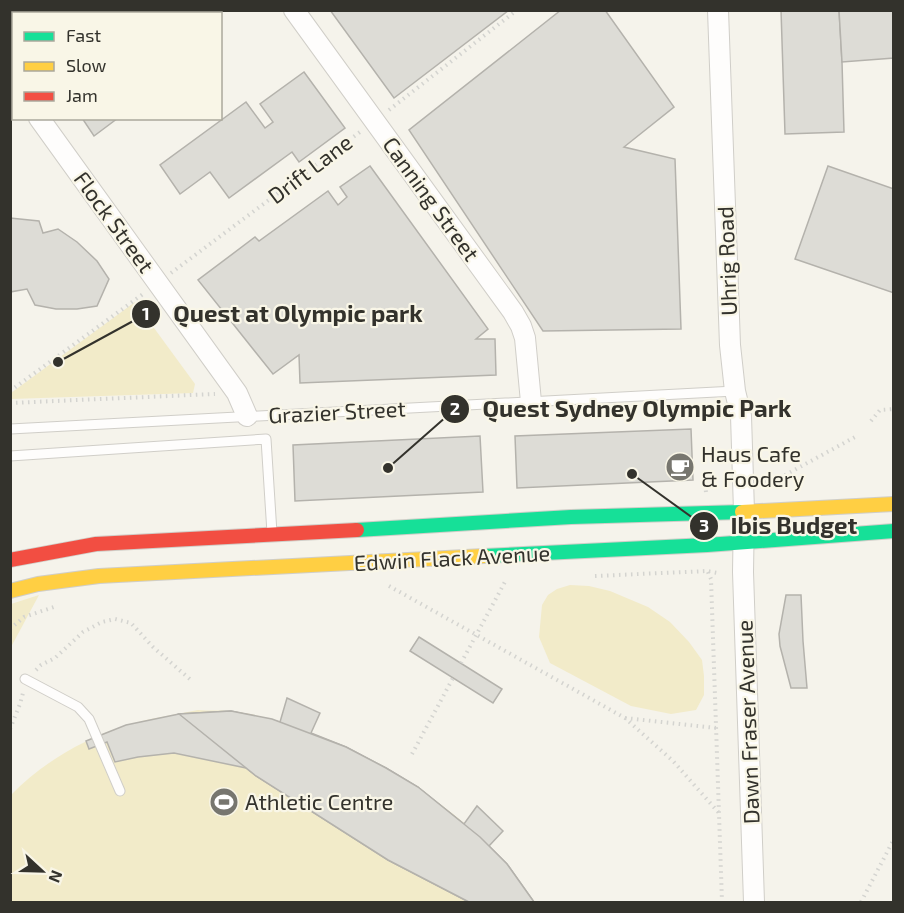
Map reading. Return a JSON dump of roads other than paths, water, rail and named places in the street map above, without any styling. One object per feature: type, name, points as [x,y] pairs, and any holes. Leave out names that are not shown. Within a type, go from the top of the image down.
[{"type":"street","name":"Canning Street","points":[[294,10],[506,302],[521,326],[526,345],[531,402]]},
{"type":"street","name":"Uhrig Road","points":[[718,10],[730,345],[735,391],[741,416],[744,512]]},
{"type":"street","name":"Flock Street","points":[[40,120],[237,393],[247,416]]},
{"type":"street","name":"Edwin Flack Avenue","points":[[10,560],[96,544],[272,536],[572,517],[744,512],[894,504]]},
{"type":"street","name":"Dawn Fraser Avenue","points":[[744,512],[743,572],[754,903]]},
{"type":"street","name":"Edwin Flack Avenue","points":[[10,591],[38,584],[99,576],[707,545],[894,531]]},
{"type":"lane","name":"Grazier Street","points":[[10,429],[735,391]]},
{"type":"lane","points":[[10,456],[266,439],[272,536]]},
{"type":"lane","points":[[26,679],[78,706],[89,719],[120,791]]},
{"type":"place","name":"Quest at Olympic park","points":[[58,362]]},
{"type":"place","name":"Haus Cafe & Foodery","points":[[680,467]]},
{"type":"place","name":"Quest Sydney Olympic Park","points":[[388,468]]},
{"type":"place","name":"Ibis Budget","points":[[632,474]]},
{"type":"place","name":"Athletic Centre","points":[[224,802]]}]
